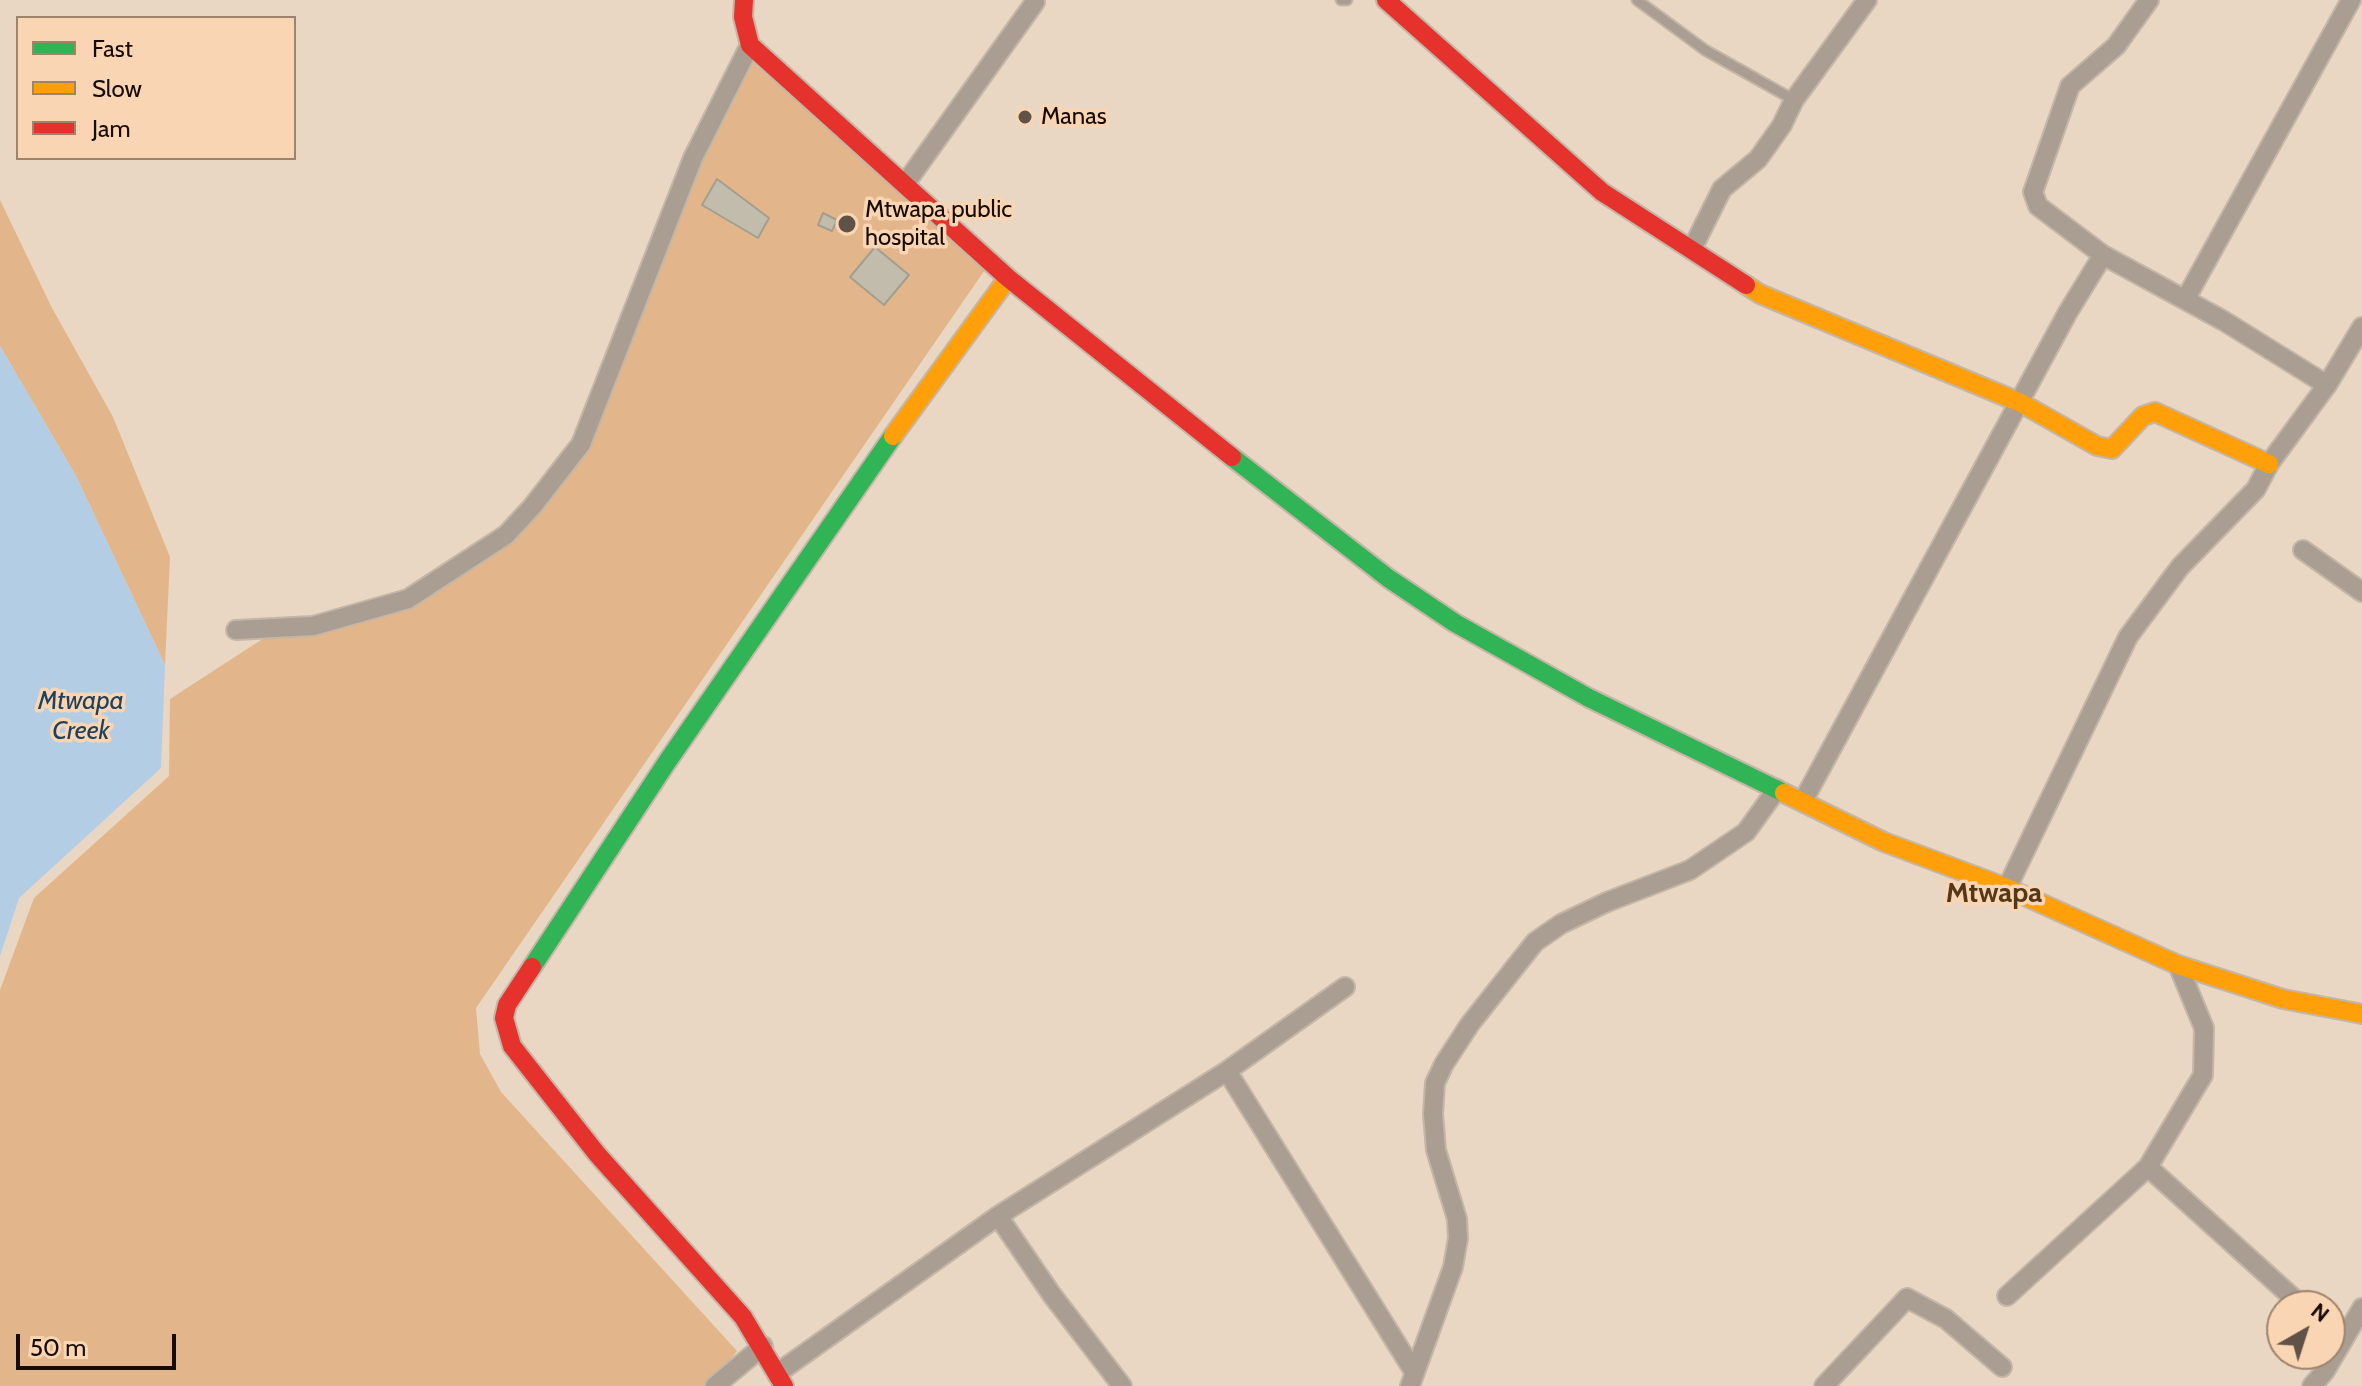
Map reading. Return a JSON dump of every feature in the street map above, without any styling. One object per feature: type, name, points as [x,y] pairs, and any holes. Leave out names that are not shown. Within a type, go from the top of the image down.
[{"type":"street","points":[[744,0],[743,17],[750,45],[1008,278],[1319,526],[1421,601],[1549,677],[1884,842],[2007,888],[2178,965],[2283,999],[2362,1014]]},
{"type":"street","points":[[1386,0],[1602,192],[1760,294],[2021,403],[2097,446],[2112,449],[2143,416],[2155,412],[2269,464]]},
{"type":"street","points":[[1692,249],[1722,189],[1758,159],[1782,125],[1794,100],[1867,0]]},
{"type":"street","points":[[2149,0],[2116,46],[2070,86],[2033,192],[2038,206],[2103,255],[2327,385]]},
{"type":"street","points":[[2185,300],[2351,0]]},
{"type":"street","points":[[905,184],[1035,2]]},
{"type":"street","points":[[236,630],[313,626],[408,599],[506,535],[532,507],[581,444],[693,158],[750,45]]},
{"type":"street","points":[[1803,801],[2068,312],[2103,255]]},
{"type":"street","points":[[1008,278],[965,333],[667,762],[507,1005],[506,1031],[512,1046],[597,1154],[743,1317],[781,1379],[998,1216],[1227,1071],[1345,987]]},
{"type":"street","points":[[2007,888],[2128,637],[2180,567],[2256,489],[2269,464],[2327,385],[2362,327]]},
{"type":"street","points":[[2303,550],[2362,592]]},
{"type":"street","points":[[1411,1378],[1453,1267],[1458,1238],[1457,1219],[1436,1150],[1435,1083],[1470,1024],[1535,942],[1561,924],[1607,902],[1690,870],[1746,832],[1777,789]]},
{"type":"street","points":[[2007,1296],[2148,1167],[2203,1075],[2206,1057],[2202,1018],[2178,965]]},
{"type":"street","points":[[1227,1071],[1411,1378]]},
{"type":"street","points":[[2148,1167],[2284,1290]]},
{"type":"street","points":[[998,1216],[1052,1295],[1122,1386]]},
{"type":"street","points":[[1824,1386],[1907,1298],[1946,1319],[2002,1367]]},
{"type":"street","points":[[2346,1325],[2362,1308]]},
{"type":"street","points":[[715,1386],[763,1346]]},
{"type":"lane","points":[[1637,0],[1705,50],[1794,100]]},
{"type":"shaded area","points":[[747,58],[991,261],[476,1008],[480,1054],[501,1092],[737,1351],[710,1386],[0,1386],[0,990],[34,898],[169,776],[170,699],[264,638],[360,620],[544,506]]},
{"type":"shaded area","points":[[0,200],[52,308],[113,417],[170,557],[165,665],[76,476],[0,346]]},
{"type":"water","name":"Mtwapa Creek","points":[[0,346],[76,476],[165,665],[161,768],[19,898],[0,956]]},
{"type":"building","points":[[717,179],[769,218],[758,238],[702,205]]},
{"type":"building","points":[[823,213],[837,220],[832,231],[818,225]]},
{"type":"building","points":[[875,247],[909,275],[884,305],[850,277]]},
{"type":"traffic: fast","points":[[532,967],[667,762],[893,436]]},
{"type":"traffic: fast","points":[[1232,457],[1388,578],[1455,623],[1589,698],[1784,793]]},
{"type":"traffic: slow","points":[[893,436],[1008,278]]},
{"type":"traffic: slow","points":[[1746,285],[1760,294],[2021,403],[2097,446],[2112,449],[2143,416],[2155,412],[2269,464]]},
{"type":"traffic: slow","points":[[1784,793],[1884,842],[2007,888],[2178,965],[2283,999],[2362,1014]]},
{"type":"traffic: jam","points":[[744,0],[743,17],[750,45],[1008,278],[1232,457]]},
{"type":"traffic: jam","points":[[1386,0],[1602,192],[1746,285]]},
{"type":"traffic: jam","points":[[532,967],[507,1005],[504,1018],[512,1046],[597,1154],[743,1317],[784,1386]]},
{"type":"place","name":"Manas","points":[[1025,117]]},
{"type":"place","name":"Mtwapa public hospital","points":[[847,224]]},
{"type":"district","name":"Mtwapa","points":[[1994,894]]}]
